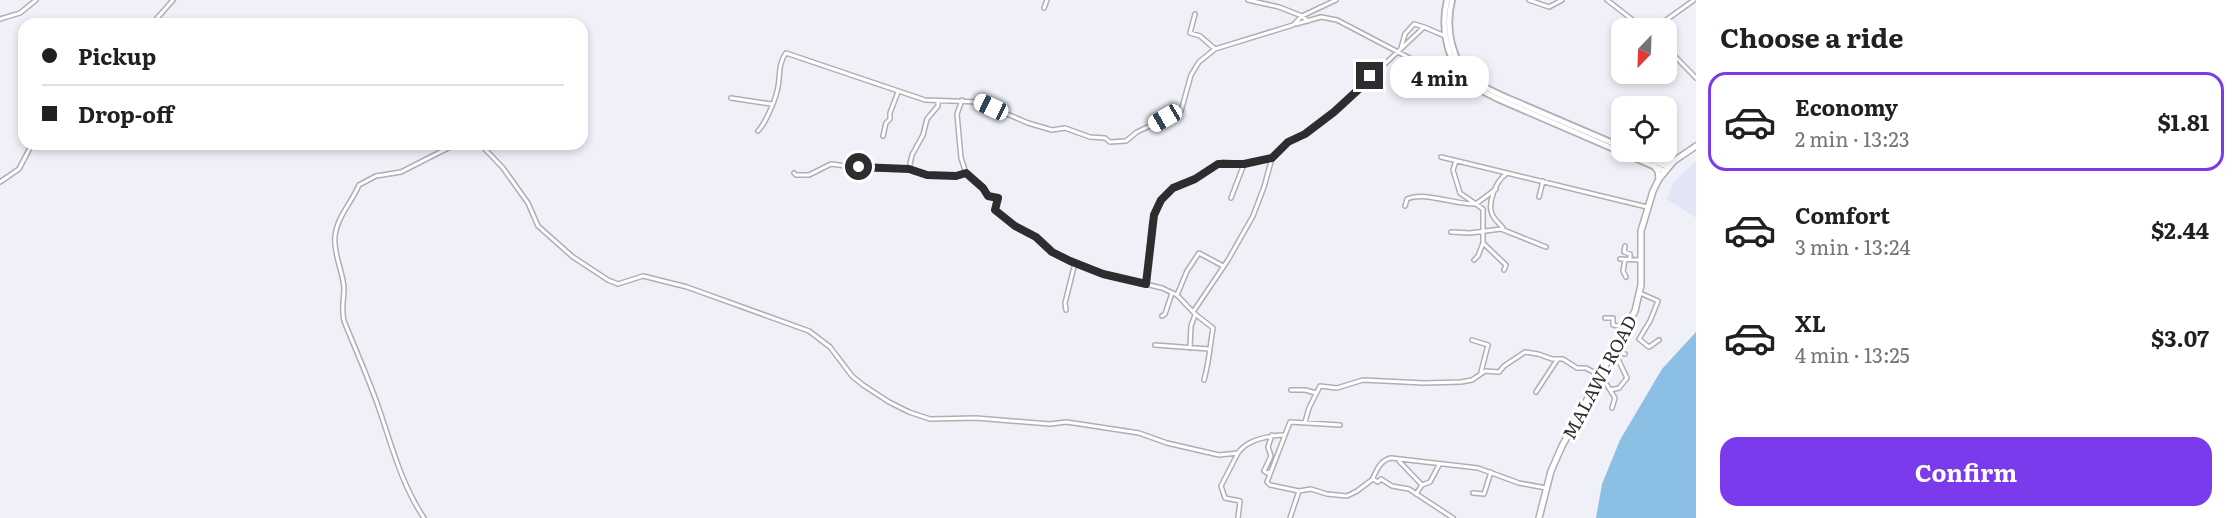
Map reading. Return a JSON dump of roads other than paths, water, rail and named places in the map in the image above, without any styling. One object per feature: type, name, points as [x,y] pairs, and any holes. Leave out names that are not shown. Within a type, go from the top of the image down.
[{"type":"main road","points":[[1450,0],[1448,36],[1450,54],[1458,68],[1472,84],[1498,99],[1666,169]]},
{"type":"main road","points":[[1448,36],[1457,58],[1474,80],[1499,94],[1611,142]]},
{"type":"main road","name":"MALAWI ROAD","points":[[1677,159],[1696,146]]},
{"type":"main road","points":[[1650,162],[1658,171],[1659,179]]},
{"type":"main road","points":[[1654,164],[1668,162]]},
{"type":"main road","name":"MALAWI ROAD","points":[[1539,518],[1546,488],[1562,446],[1635,310],[1640,292],[1641,231],[1647,207],[1659,179],[1673,162]]},
{"type":"street","points":[[0,19],[20,13],[36,0]]},
{"type":"street","points":[[157,18],[173,0]]},
{"type":"street","points":[[1044,8],[1047,0]]},
{"type":"street","points":[[1248,0],[1279,7],[1308,21]]},
{"type":"street","points":[[1296,24],[1300,17],[1336,0]]},
{"type":"street","points":[[1529,0],[1549,7],[1562,0]]},
{"type":"street","points":[[1607,0],[1630,18]]},
{"type":"street","points":[[1669,18],[1694,0]]},
{"type":"street","points":[[1195,14],[1190,33],[1200,36],[1215,49]]},
{"type":"street","points":[[1300,17],[1303,22]]},
{"type":"street","points":[[758,131],[764,124],[777,91],[778,75],[786,53],[925,100],[979,102],[1028,123],[1052,130],[1065,128],[1090,137],[1102,137],[1110,142],[1123,142],[1137,132],[1181,111],[1191,75],[1199,62],[1215,49],[1321,17],[1337,20],[1400,50],[1422,64],[1458,68]]},
{"type":"street","points":[[1400,50],[1405,34],[1414,24],[1448,36]]},
{"type":"street","points":[[1190,348],[1194,313],[1256,210],[1272,158],[1288,142],[1305,134],[1334,112],[1424,27]]},
{"type":"street","points":[[1677,58],[1696,78]]},
{"type":"street","points":[[883,136],[898,92]]},
{"type":"street","points":[[731,98],[771,104]]},
{"type":"street","points":[[962,100],[957,114],[959,126],[957,135],[961,158],[966,173],[983,188],[988,196],[998,198],[995,210],[1015,226],[1036,237],[1052,252],[1103,274],[1146,284],[1174,294],[1213,328],[1208,369],[1204,380]]},
{"type":"street","points":[[909,169],[912,155],[927,119],[938,106],[938,101]]},
{"type":"street","points":[[0,183],[19,169],[29,150]]},
{"type":"street","points":[[424,518],[411,499],[394,460],[378,405],[344,321],[341,310],[344,286],[335,236],[342,213],[354,197],[359,185],[376,176],[401,172],[444,150]]},
{"type":"street","points":[[486,150],[503,168],[528,203],[538,226],[573,257],[608,280],[618,284],[643,276],[687,287],[809,331],[830,346],[852,376],[862,385],[909,412],[930,419],[976,418],[1080,424],[1139,433],[1167,443],[1219,455],[1238,453]]},
{"type":"street","points":[[1441,157],[1647,207]]},
{"type":"street","points":[[1146,284],[1152,221],[1156,209],[1173,188],[1195,179],[1218,164],[1244,164],[1272,158]]},
{"type":"street","points":[[1456,161],[1453,170],[1461,194],[1485,212],[1483,243],[1474,260]]},
{"type":"street","points":[[794,174],[809,175],[831,164],[868,169],[909,169],[927,175],[956,176],[966,173]]},
{"type":"street","points":[[1231,198],[1244,164]]},
{"type":"street","points":[[1504,230],[1491,214],[1491,201],[1500,178],[1507,174]]},
{"type":"street","points":[[1539,197],[1543,181]]},
{"type":"street","points":[[1405,206],[1407,199],[1416,196],[1476,204],[1496,189]]},
{"type":"street","points":[[1451,232],[1504,230],[1546,247]]},
{"type":"street","points":[[1483,243],[1506,265],[1504,270]]},
{"type":"street","points":[[1625,246],[1624,252],[1630,254],[1623,271],[1626,277]]},
{"type":"street","points":[[1162,316],[1199,252],[1224,266]]},
{"type":"street","points":[[1620,259],[1641,260]]},
{"type":"street","points":[[1066,310],[1065,303],[1075,262]]},
{"type":"street","points":[[1640,292],[1658,301],[1639,339],[1649,347],[1659,340]]},
{"type":"street","points":[[1605,318],[1613,318],[1613,325],[1627,328]]},
{"type":"street","points":[[1305,422],[1320,386],[1337,388],[1363,380],[1424,382],[1472,380],[1481,372],[1488,345],[1472,340]]},
{"type":"street","points":[[1155,345],[1209,349]]},
{"type":"street","points":[[1481,372],[1499,372],[1503,366],[1525,352],[1565,360],[1577,368],[1586,368],[1599,376],[1615,398],[1612,408]]},
{"type":"street","points":[[1610,390],[1619,388],[1627,378],[1617,358],[1618,352],[1625,354]]},
{"type":"street","points":[[1536,392],[1557,360]]},
{"type":"street","points":[[1291,390],[1316,393]]},
{"type":"street","points":[[1340,425],[1290,422],[1283,435],[1268,484],[1299,491],[1311,489],[1327,494],[1347,495],[1357,491],[1373,479],[1386,459],[1478,468],[1520,483],[1546,488]]},
{"type":"street","points":[[1270,472],[1264,471],[1270,456],[1268,447],[1272,435]]},
{"type":"street","points":[[1238,518],[1240,501],[1225,498],[1221,486],[1241,447],[1272,435],[1283,435]]},
{"type":"street","points":[[1399,460],[1422,485]]},
{"type":"street","points":[[1416,494],[1422,485],[1430,482],[1438,465]]},
{"type":"street","points":[[1473,493],[1484,494],[1491,472]]},
{"type":"street","points":[[1373,479],[1378,482],[1381,479],[1390,485],[1408,489],[1453,518]]},
{"type":"street","points":[[1290,518],[1299,491]]},
{"type":"water","points":[[1696,332],[1696,518],[1596,518],[1602,484],[1620,440],[1662,369]]}]
